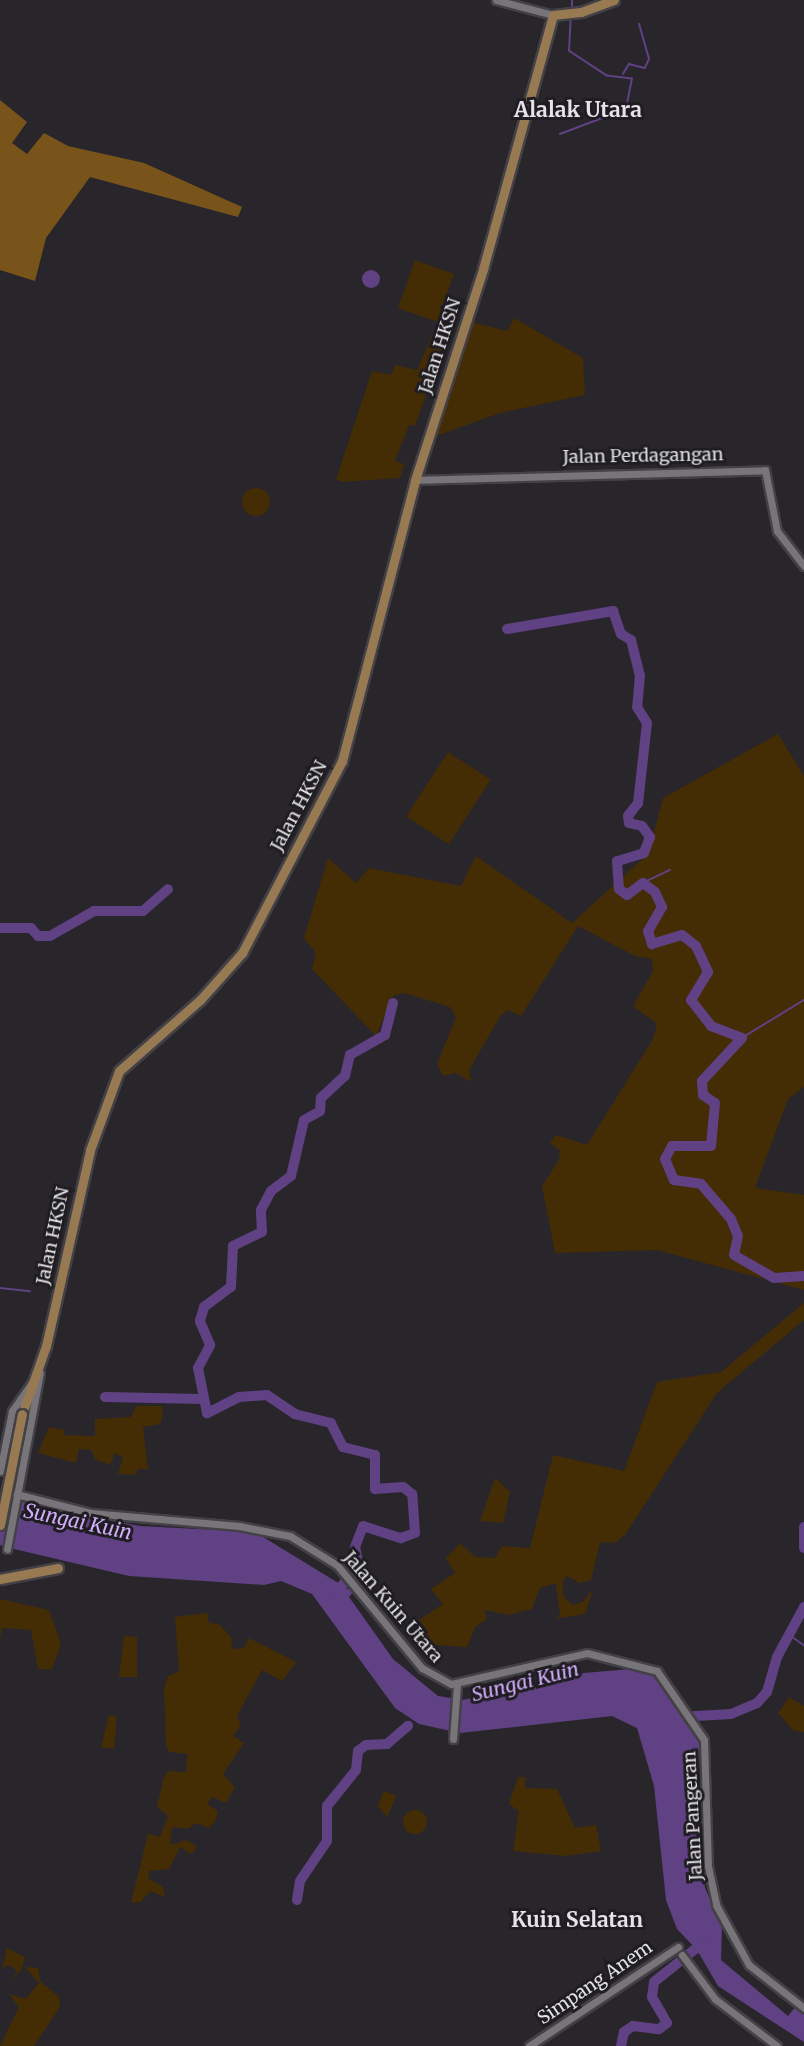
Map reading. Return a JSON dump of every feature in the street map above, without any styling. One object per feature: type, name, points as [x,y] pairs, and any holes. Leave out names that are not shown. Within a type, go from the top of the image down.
[{"type":"main road","points":[[553,15],[578,13],[614,0]]},
{"type":"main road","name":"Jalan HKSN","points":[[40,1369],[87,1162],[112,1087],[131,1057],[191,1009],[242,953],[337,773],[415,480],[483,269],[553,15]]},
{"type":"main road","points":[[0,1525],[22,1414],[33,1381],[40,1369]]},
{"type":"main road","points":[[0,1579],[58,1568]]},
{"type":"street","points":[[496,0],[553,15]]},
{"type":"street","name":"Jalan Perdagangan","points":[[415,480],[765,470],[777,531],[804,566]]},
{"type":"street","name":"Jalan HKSN","points":[[6,1547],[40,1369]]},
{"type":"street","points":[[0,1471],[12,1411],[33,1381]]},
{"type":"street","name":"Jalan Kuin Utara","points":[[16,1496],[140,1521],[279,1532],[316,1549],[343,1572],[355,1590],[422,1668],[457,1687]]},
{"type":"street","name":"Jalan Pangeran","points":[[457,1687],[587,1653],[636,1662],[671,1684],[700,1730],[708,1866],[716,1905],[749,1965],[804,2008]]},
{"type":"street","points":[[454,1736],[457,1687]]},
{"type":"street","name":"Simpang Anem","points":[[529,2046],[678,1947]]},
{"type":"street","points":[[684,1957],[715,1999],[777,2046]]},
{"type":"shaded area","points":[[0,100],[27,122],[12,143],[27,154],[44,133],[68,146],[144,163],[242,207],[238,217],[90,177],[46,238],[35,281],[0,270]]},
{"type":"shaded area","points":[[415,260],[454,274],[438,320],[446,306],[456,309],[437,367],[431,367],[425,383],[429,386],[415,426],[409,425],[395,461],[404,464],[400,478],[342,482],[336,479],[372,371],[391,375],[395,365],[417,370],[438,322],[398,308]]},
{"type":"shaded area","points":[[514,318],[583,358],[585,395],[500,413],[433,437],[468,321],[507,331]]},
{"type":"shaded area","points":[[256,488],[266,492],[270,502],[266,512],[256,516],[246,512],[242,502],[246,492]]},
{"type":"shaded area","points":[[778,734],[804,776],[804,1087],[788,1099],[755,1188],[804,1195],[804,1290],[657,1250],[555,1253],[542,1186],[559,1160],[560,1150],[550,1143],[556,1135],[587,1145],[653,1039],[657,1024],[633,1006],[653,971],[652,959],[635,956],[578,926],[521,1016],[508,1010],[501,1015],[469,1070],[471,1082],[456,1073],[443,1076],[437,1064],[456,1017],[450,1007],[404,993],[393,996],[376,1036],[312,969],[316,953],[304,938],[328,858],[356,883],[369,868],[461,886],[476,856],[572,923],[648,854],[663,798]]},
{"type":"shaded area","points":[[448,752],[491,780],[449,844],[406,817]]},
{"type":"shaded area","points":[[804,1303],[804,1320],[717,1393],[625,1535],[615,1543],[600,1542],[591,1580],[580,1583],[567,1576],[563,1581],[563,1596],[573,1605],[583,1602],[593,1588],[585,1614],[554,1619],[560,1616],[556,1583],[540,1588],[532,1609],[508,1615],[485,1610],[487,1619],[475,1627],[467,1647],[434,1645],[424,1636],[428,1632],[419,1620],[443,1604],[431,1589],[455,1573],[446,1558],[460,1543],[475,1557],[495,1558],[502,1546],[530,1548],[553,1455],[624,1471],[657,1382],[721,1372]]},
{"type":"shaded area","points":[[136,1406],[162,1406],[163,1415],[160,1424],[143,1427],[148,1469],[138,1469],[135,1475],[118,1474],[123,1457],[115,1453],[110,1465],[95,1459],[91,1450],[79,1449],[76,1463],[38,1453],[49,1427],[65,1430],[64,1435],[95,1436],[95,1419],[131,1417]]},
{"type":"shaded area","points":[[495,1478],[510,1492],[503,1523],[480,1521]]},
{"type":"shaded area","points":[[0,1599],[49,1610],[61,1644],[52,1669],[38,1669],[31,1630],[2,1628],[0,1639]]},
{"type":"shaded area","points":[[207,1613],[209,1623],[219,1624],[231,1637],[232,1649],[244,1648],[249,1638],[296,1662],[282,1681],[262,1670],[245,1701],[237,1717],[241,1725],[233,1736],[244,1743],[223,1774],[235,1787],[226,1803],[212,1797],[207,1804],[218,1811],[216,1820],[209,1828],[196,1823],[188,1829],[172,1827],[170,1845],[187,1840],[197,1847],[192,1854],[180,1847],[169,1869],[149,1871],[148,1878],[163,1887],[165,1897],[150,1891],[141,1902],[131,1903],[148,1834],[160,1837],[168,1816],[157,1807],[164,1777],[169,1771],[186,1772],[187,1754],[169,1752],[166,1744],[164,1689],[168,1676],[179,1671],[175,1617]]},
{"type":"shaded area","points":[[124,1636],[137,1637],[137,1677],[119,1677]]},
{"type":"shaded area","points":[[789,1697],[804,1706],[804,1732],[794,1731],[778,1713]]},
{"type":"shaded area","points":[[109,1715],[117,1717],[114,1749],[101,1747]]},
{"type":"shaded area","points":[[518,1777],[525,1777],[525,1788],[557,1789],[575,1828],[596,1825],[601,1851],[566,1856],[513,1851],[519,1811],[509,1804]]},
{"type":"shaded area","points":[[384,1791],[396,1796],[387,1817],[378,1806]]},
{"type":"shaded area","points":[[415,1810],[424,1813],[427,1822],[424,1831],[415,1834],[406,1831],[403,1822],[406,1813]]},
{"type":"shaded area","points":[[7,1948],[25,1957],[22,1968],[12,1981],[17,1970],[8,1965],[2,1969]]},
{"type":"shaded area","points":[[25,1967],[38,1968],[40,1981],[59,1997],[60,2007],[34,2046],[0,2046],[19,2007],[9,1994],[26,1999],[39,1983]]},
{"type":"shaded area","points":[[603,1975],[612,1982],[590,1997],[583,1986]]},
{"type":"water","points":[[367,270],[375,270],[380,275],[378,286],[367,288],[362,283],[362,275]]},
{"type":"water","name":"Sungai Kuin","points":[[0,1497],[33,1503],[40,1513],[54,1517],[71,1513],[140,1526],[255,1532],[353,1592],[349,1597],[393,1659],[438,1696],[463,1700],[584,1673],[643,1668],[665,1681],[699,1738],[699,1849],[705,1888],[722,1927],[721,1960],[788,2016],[796,2006],[804,2011],[804,2042],[718,1986],[697,1950],[677,1929],[666,1900],[654,1786],[637,1728],[612,1716],[460,1733],[419,1724],[395,1708],[312,1594],[281,1581],[264,1585],[129,1576],[0,1545]]},
{"type":"waterway","points":[[572,0],[572,10]]},
{"type":"waterway","points":[[560,134],[626,109],[632,79],[607,76],[569,51],[571,18]]},
{"type":"waterway","points":[[623,74],[629,64],[645,68],[649,59],[639,24]]},
{"type":"waterway","points":[[626,109],[644,118]]},
{"type":"waterway","points":[[507,629],[613,611],[621,634],[631,640],[640,675],[637,707],[647,723],[638,803],[628,816],[629,823],[642,826],[650,837],[644,853],[617,861],[619,889],[627,895],[643,883],[655,892],[662,907],[648,931],[652,944],[682,935],[696,946],[708,972],[691,1000],[711,1026],[742,1038],[702,1081],[703,1095],[715,1103],[711,1146],[672,1146],[665,1159],[674,1180],[701,1184],[731,1219],[738,1236],[734,1255],[774,1278],[804,1276]]},
{"type":"waterway","points":[[643,883],[670,870]]},
{"type":"waterway","points":[[0,928],[31,928],[38,936],[50,936],[94,911],[143,911],[168,889]]},
{"type":"waterway","points":[[742,1038],[804,1000]]},
{"type":"waterway","points":[[333,1595],[359,1567],[355,1547],[363,1526],[401,1538],[415,1533],[412,1494],[403,1487],[375,1489],[375,1455],[343,1447],[331,1423],[295,1414],[267,1395],[239,1397],[207,1413],[198,1368],[210,1345],[200,1321],[204,1307],[231,1287],[233,1246],[262,1232],[261,1210],[271,1191],[291,1176],[304,1120],[320,1111],[321,1098],[345,1076],[350,1055],[385,1035],[393,1003]]},
{"type":"waterway","points":[[0,1288],[30,1291]]},
{"type":"waterway","points":[[105,1397],[202,1399]]},
{"type":"waterway","points":[[804,1527],[804,1548]]},
{"type":"waterway","points":[[679,1717],[731,1714],[757,1703],[767,1692],[777,1657],[804,1607]]},
{"type":"waterway","points":[[790,1635],[804,1645]]},
{"type":"waterway","points":[[297,1900],[300,1881],[327,1841],[327,1806],[356,1770],[358,1751],[366,1745],[387,1744],[408,1726]]},
{"type":"waterway","points":[[621,2046],[624,2032],[633,2026],[659,2029],[667,2023],[652,1997],[654,1982],[704,1942]]},
{"type":"district","name":"Alalak Utara","points":[[578,110]]},
{"type":"district","name":"Kuin Selatan","points":[[577,1920]]}]
